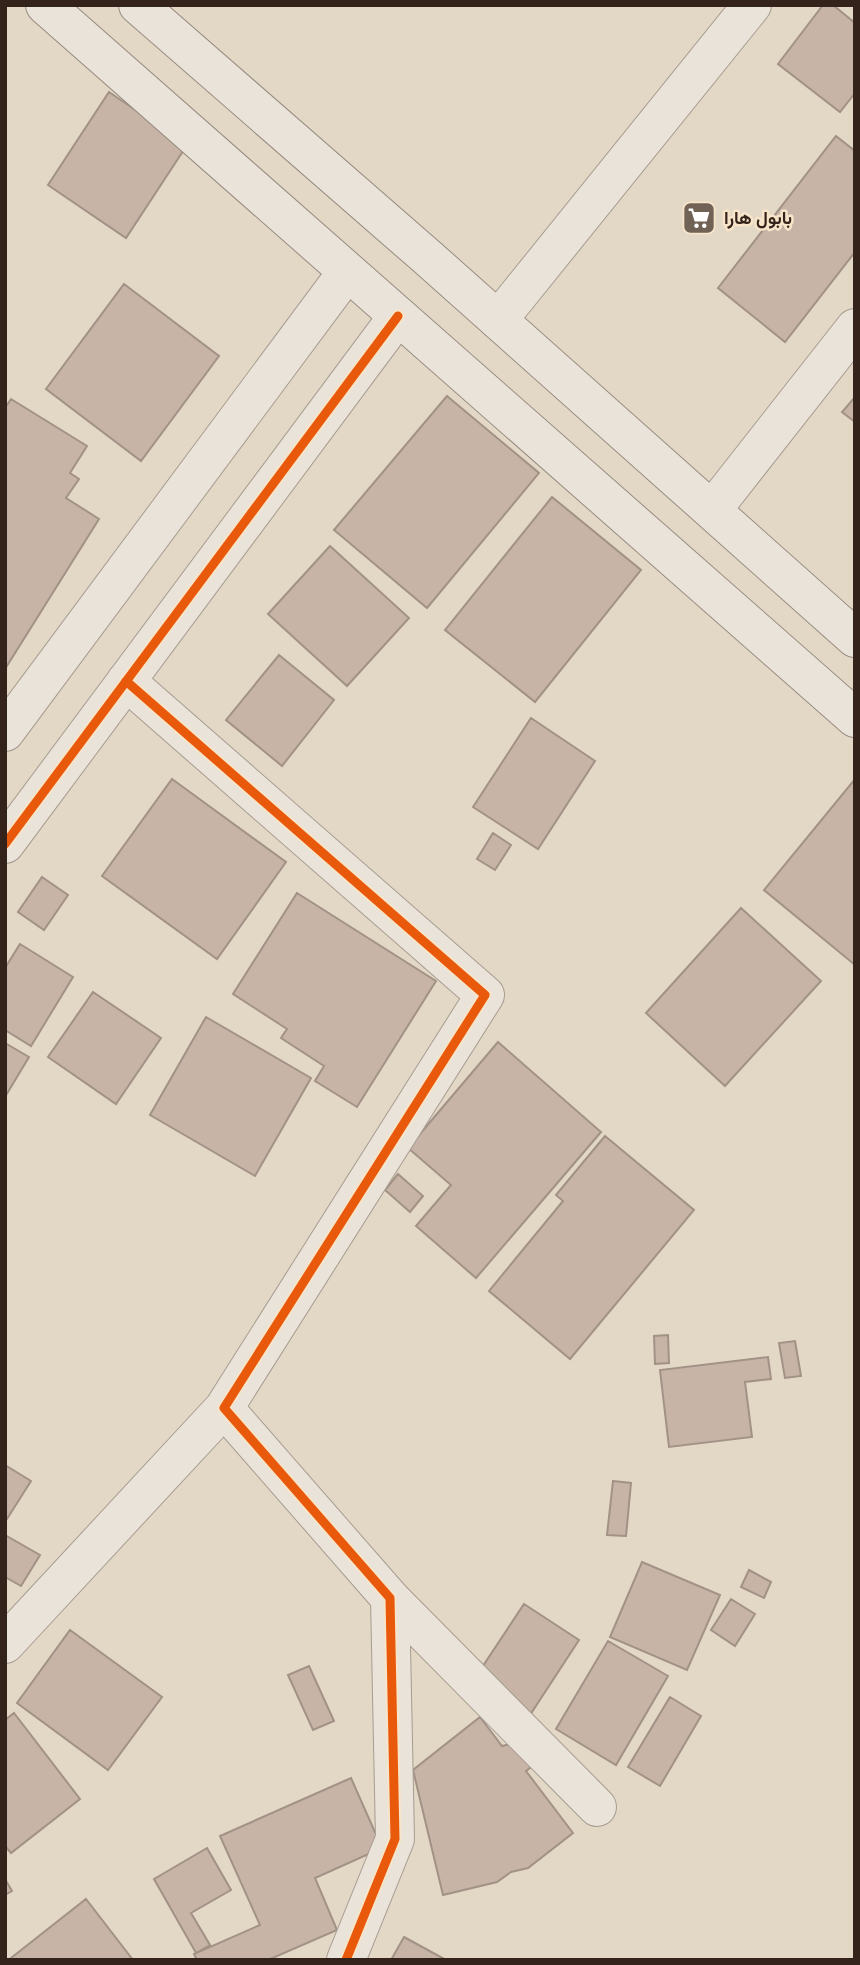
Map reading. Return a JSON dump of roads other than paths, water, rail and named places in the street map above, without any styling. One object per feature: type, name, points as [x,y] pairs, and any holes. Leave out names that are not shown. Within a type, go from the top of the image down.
[{"type":"street","points":[[45,5],[855,718]]},
{"type":"street","points":[[138,5],[498,320],[855,638]]},
{"type":"street","points":[[498,320],[734,12]]},
{"type":"street","points":[[5,732],[347,272]]},
{"type":"street","points":[[5,844],[398,316]]},
{"type":"street","points":[[712,510],[855,328]]},
{"type":"street","points":[[5,1644],[224,1408],[485,995],[126,681]]},
{"type":"street","points":[[224,1408],[390,1598],[597,1807]]},
{"type":"street","points":[[346,1960],[395,1839],[390,1598]]},
{"type":"place","name":"بابول هارا","points":[[699,218]]}]
